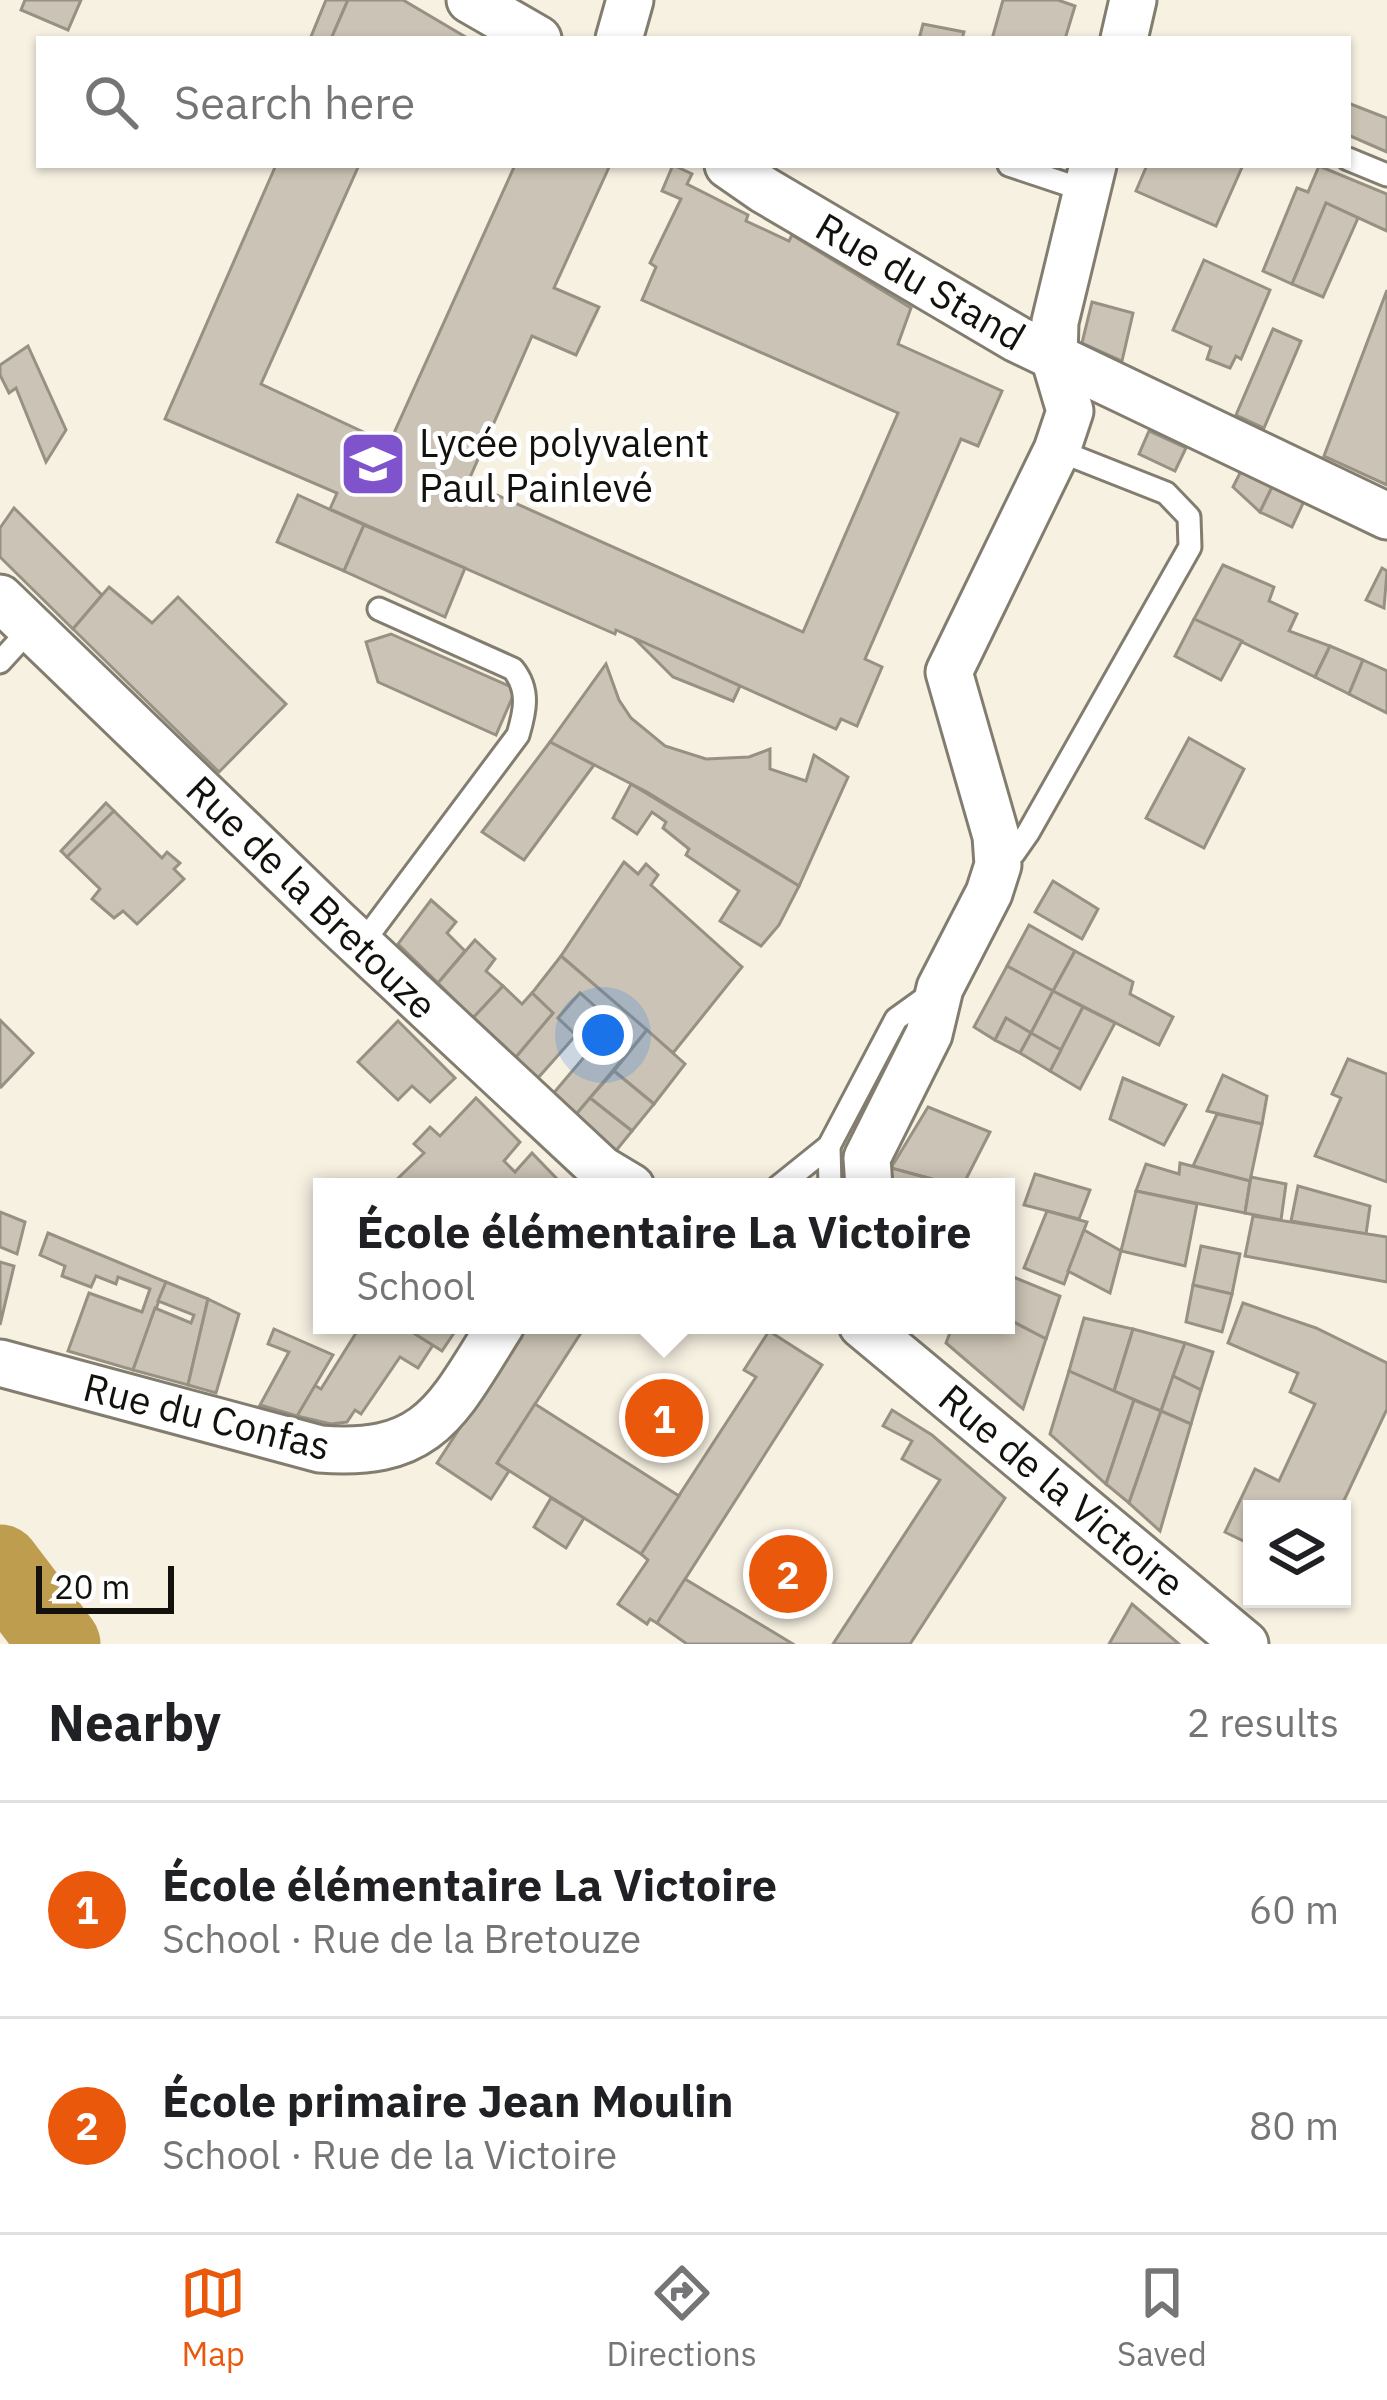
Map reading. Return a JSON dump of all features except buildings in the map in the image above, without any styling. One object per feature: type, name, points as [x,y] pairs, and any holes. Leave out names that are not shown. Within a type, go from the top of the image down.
[{"type":"street","points":[[470,0],[533,36]]},
{"type":"street","points":[[621,36],[630,0]]},
{"type":"street","points":[[1125,36],[1133,0]]},
{"type":"street","name":"Rue du Stand","points":[[733,168],[802,213],[1054,357],[1387,516]]},
{"type":"street","points":[[868,1178],[867,1158],[929,1034],[940,988],[998,866],[996,836],[949,672],[1057,450],[1070,411],[1054,357],[1055,322],[1090,178]]},
{"type":"street","name":"Rue de la Bretouze","points":[[16,613],[604,1178]]},
{"type":"street","name":"Rue du Confas","points":[[0,1363],[320,1448],[360,1452],[396,1444],[425,1430],[448,1409],[495,1334]]},
{"type":"street","name":"Rue de la Victoire","points":[[879,1334],[1245,1644]]},
{"type":"lane","points":[[1351,160],[1387,175]]},
{"type":"lane","points":[[1028,168],[1090,178]]},
{"type":"lane","points":[[998,866],[1028,833],[1190,547],[1189,517],[1166,493],[1057,450]]},
{"type":"lane","points":[[361,945],[518,735],[525,694],[513,669],[380,610]]},
{"type":"lane","points":[[0,662],[16,613]]},
{"type":"lane","points":[[789,1178],[829,1146],[896,1019],[940,988]]},
{"type":"lane","points":[[829,1146],[830,1178]]},
{"type":"waterway","points":[[0,1565],[60,1644]]},
{"type":"place","name":"Lycée polyvalent Paul Painlevé","points":[[373,464]]},
{"type":"place","name":"École élémentaire La Victoire","points":[[664,1418]]},
{"type":"place","name":"École primaire Jean Moulin","points":[[788,1574]]}]
